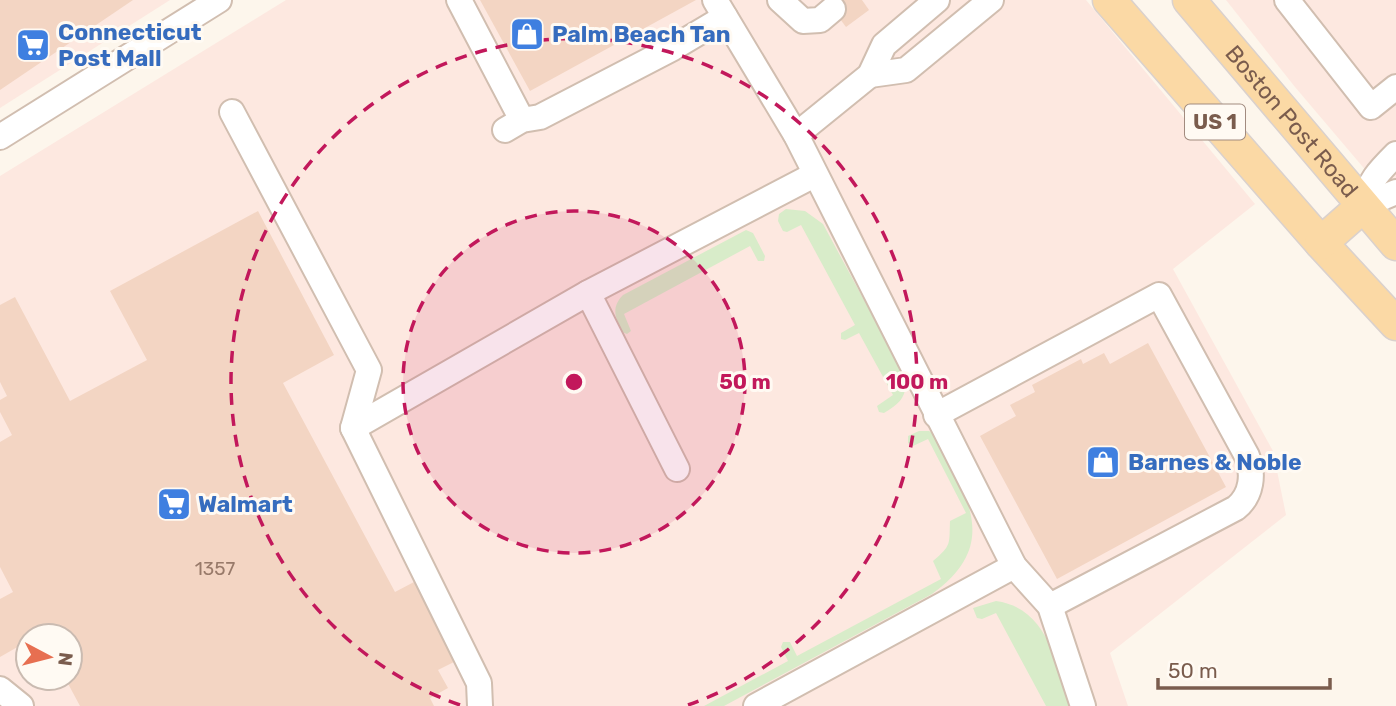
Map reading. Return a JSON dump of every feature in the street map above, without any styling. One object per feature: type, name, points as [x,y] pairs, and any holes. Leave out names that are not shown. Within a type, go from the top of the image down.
[{"type":"main road","name":"US 1","points":[[1109,0],[1321,243],[1396,324]]},
{"type":"main road","name":"Boston Post Road","points":[[1189,0],[1396,244]]},
{"type":"main road","points":[[1321,243],[1363,206]]},
{"type":"street","points":[[0,137],[219,0]]},
{"type":"street","points":[[459,0],[513,125],[540,117],[673,48],[720,8],[796,135],[1014,566],[1050,606],[1083,706]]},
{"type":"street","points":[[780,0],[803,21],[820,20],[833,9]]},
{"type":"street","points":[[796,135],[870,75],[884,45],[937,0]]},
{"type":"street","points":[[870,75],[906,70],[991,0]]},
{"type":"street","points":[[1287,0],[1371,107],[1396,87]]},
{"type":"street","points":[[232,112],[369,370],[353,428],[479,683],[480,706]]},
{"type":"street","points":[[1363,206],[1367,188],[1396,154]]},
{"type":"street","points":[[353,428],[588,293],[814,175]]},
{"type":"street","points":[[1363,206],[1396,192]]},
{"type":"street","points":[[588,293],[677,469]]},
{"type":"street","points":[[936,415],[1159,295],[1247,456],[1250,470],[1248,495],[1236,508],[1050,606]]},
{"type":"street","points":[[756,706],[1014,566]]},
{"type":"street","points":[[0,689],[21,706]]},
{"type":"shaded area","name":"Connecticut Post Mall","points":[[0,0],[170,0],[0,108]]},
{"type":"shaded area","points":[[286,0],[1086,0],[1255,204],[1173,269],[1273,451],[1286,515],[1110,653],[1128,706],[0,706],[0,176]]},
{"type":"shaded area","points":[[1226,0],[1396,0],[1396,206],[1295,87]]},
{"type":"green space","points":[[786,209],[805,211],[823,224],[904,374],[905,388],[902,398],[884,413],[879,412],[877,406],[893,395],[859,333],[845,340],[841,339],[841,333],[855,325],[801,225],[787,232],[783,231],[778,221],[779,214]]},
{"type":"green space","points":[[746,230],[753,233],[765,256],[764,261],[758,261],[750,246],[624,314],[631,331],[627,334],[622,332],[615,313],[623,295]]},
{"type":"green space","points":[[919,431],[929,431],[936,436],[958,479],[972,519],[972,538],[966,557],[954,575],[932,594],[724,706],[704,706],[788,661],[781,647],[783,642],[790,642],[797,656],[941,579],[933,561],[948,544],[950,521],[966,513],[928,439],[913,446],[908,443],[908,436]]},
{"type":"green space","points":[[996,601],[1014,606],[1039,626],[1055,657],[1071,706],[1046,706],[996,613],[982,619],[977,618],[973,608]]},
{"type":"building","name":"Connecticut Post Mall","points":[[0,0],[133,0],[0,90]]},
{"type":"building","points":[[480,0],[696,0],[530,91]]},
{"type":"building","points":[[826,0],[862,0],[869,10],[846,27]]},
{"type":"building","name":"Walmart","points":[[258,211],[334,355],[283,383],[395,592],[414,582],[456,661],[438,670],[448,688],[430,698],[434,706],[80,706],[72,692],[84,692],[84,622],[14,622],[14,649],[0,657],[0,599],[13,592],[0,567],[0,442],[12,435],[0,412],[0,400],[7,396],[0,382],[0,305],[15,297],[70,401],[147,360],[110,291]]},
{"type":"building","name":"Barnes & Noble","points":[[1148,343],[1226,487],[1057,579],[980,436],[1016,416],[1010,405],[1035,392],[1032,385],[1081,359],[1083,364],[1104,353],[1110,364]]},
{"type":"place","name":"Palm Beach Tan","points":[[527,34]]},
{"type":"place","name":"Connecticut Post Mall","points":[[33,45]]},
{"type":"place","name":"Barnes & Noble","points":[[1103,462]]},
{"type":"place","name":"Walmart","points":[[174,504]]}]
